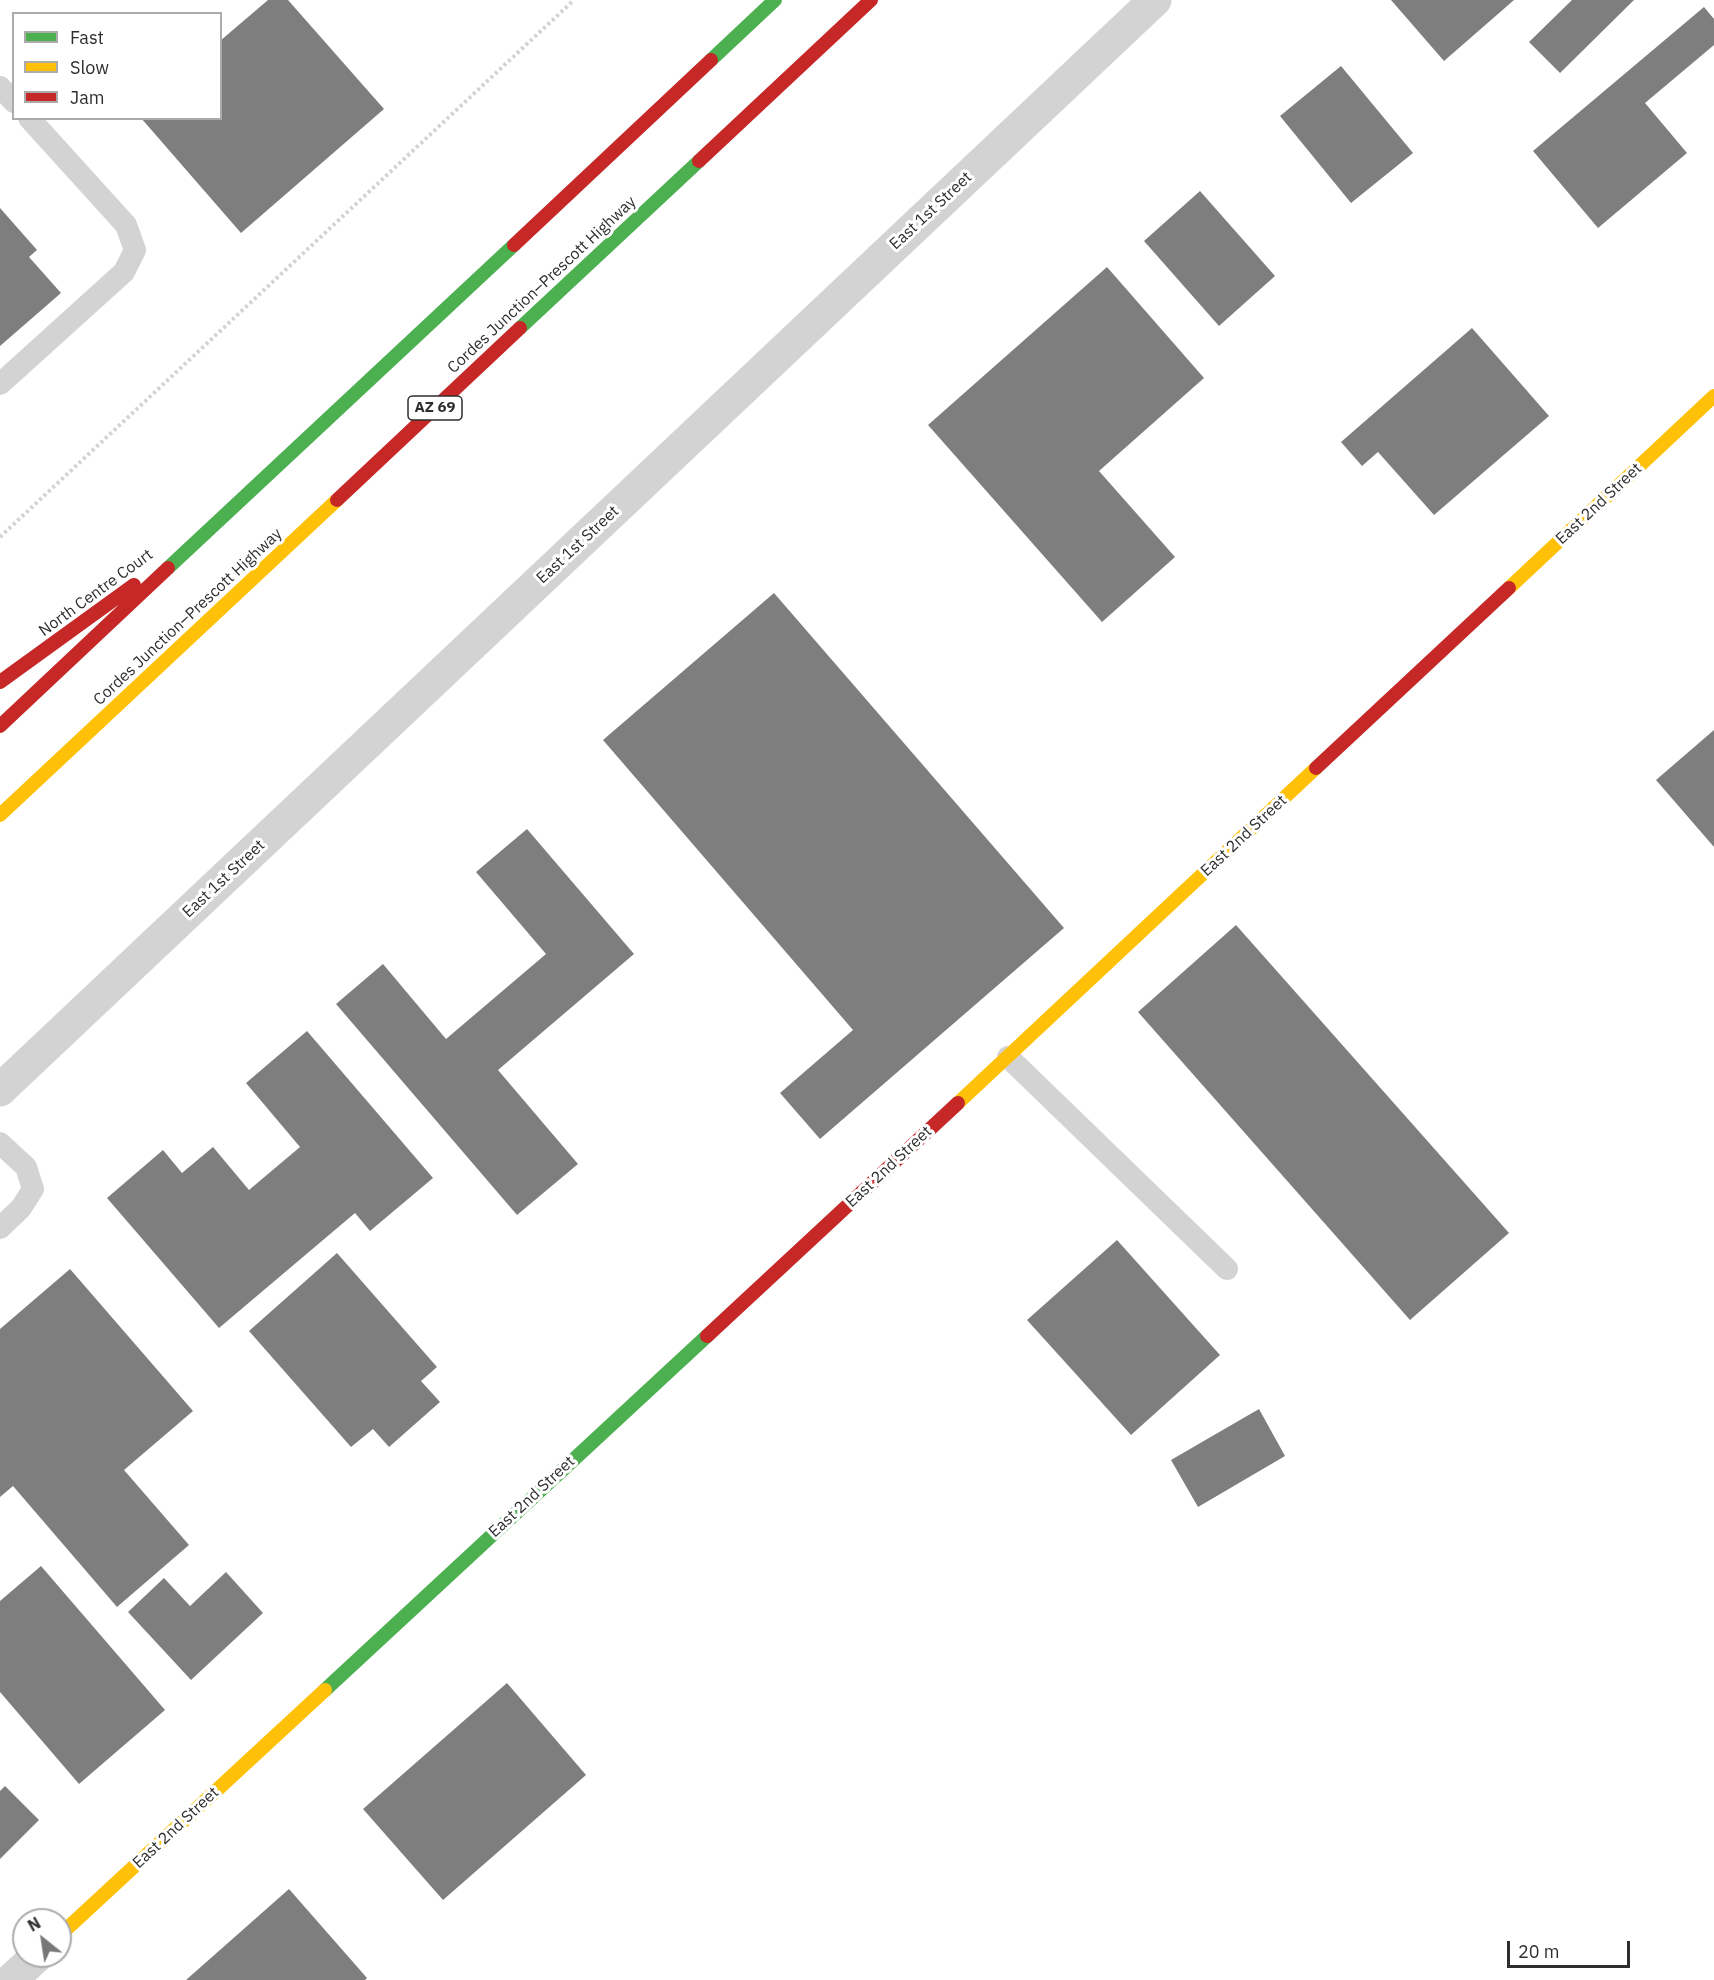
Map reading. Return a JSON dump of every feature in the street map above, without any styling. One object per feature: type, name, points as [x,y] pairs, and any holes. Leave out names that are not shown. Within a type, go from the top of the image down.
[{"type":"street","points":[[0,726],[775,0]]},
{"type":"street","name":"Cordes Junction–Prescott Highway","points":[[0,815],[871,0]]},
{"type":"street","name":"East 1st Street","points":[[0,1090],[1155,0]]},
{"type":"street","name":"East 2nd Street","points":[[72,1924],[1008,1057],[1714,396]]},
{"type":"street","name":"North Centre Court","points":[[0,682],[211,529]]},
{"type":"street","points":[[11,1980],[24,1968]]},
{"type":"lane","points":[[0,87],[12,100]]},
{"type":"lane","points":[[0,384],[124,273],[135,250],[126,225],[31,120]]},
{"type":"lane","points":[[1008,1057],[1227,1269]]},
{"type":"lane","points":[[0,1143],[26,1167],[33,1189],[21,1208],[0,1228]]},
{"type":"path","points":[[0,537],[574,0]]},
{"type":"building","points":[[268,0],[288,0],[384,109],[241,233],[143,120],[222,120],[222,39]]},
{"type":"building","points":[[1391,0],[1514,0],[1444,61]]},
{"type":"building","points":[[1572,0],[1634,0],[1560,73],[1529,42]]},
{"type":"building","points":[[1704,7],[1714,19],[1714,45],[1645,103],[1687,153],[1598,228],[1533,151]]},
{"type":"building","points":[[1341,66],[1413,153],[1351,203],[1280,116]]},
{"type":"building","points":[[1200,191],[1275,276],[1219,326],[1144,241]]},
{"type":"building","points":[[0,208],[37,250],[29,257],[61,293],[0,346]]},
{"type":"building","points":[[1107,267],[1204,378],[1099,471],[1175,557],[1102,622],[928,425]]},
{"type":"building","points":[[1472,328],[1549,416],[1434,515],[1378,452],[1362,466],[1341,442]]},
{"type":"building","points":[[774,593],[1064,928],[820,1139],[780,1093],[853,1030],[603,740]]},
{"type":"building","points":[[1714,730],[1714,847],[1656,780]]},
{"type":"building","points":[[527,829],[634,954],[498,1070],[578,1164],[517,1215],[336,1004],[383,964],[446,1039],[546,954],[476,872]]},
{"type":"building","points":[[1236,925],[1509,1233],[1410,1320],[1138,1012]]},
{"type":"building","points":[[307,1031],[433,1178],[370,1231],[355,1213],[219,1328],[107,1198],[163,1150],[182,1173],[213,1147],[249,1190],[300,1147],[246,1083]]},
{"type":"building","points":[[1117,1240],[1220,1355],[1131,1435],[1027,1320]]},
{"type":"building","points":[[337,1253],[437,1367],[421,1381],[440,1402],[389,1447],[373,1429],[351,1447],[249,1331]]},
{"type":"building","points":[[70,1269],[193,1411],[124,1470],[189,1545],[117,1607],[13,1486],[0,1497],[0,1329]]},
{"type":"building","points":[[1259,1409],[1285,1456],[1198,1507],[1171,1460]]},
{"type":"building","points":[[41,1566],[165,1710],[79,1784],[0,1692],[0,1601]]},
{"type":"building","points":[[226,1572],[263,1613],[191,1680],[128,1612],[164,1578],[190,1606]]},
{"type":"building","points":[[507,1683],[586,1775],[443,1900],[363,1809]]},
{"type":"building","points":[[5,1786],[39,1820],[0,1859],[0,1791]]},
{"type":"building","points":[[289,1889],[367,1978],[365,1980],[186,1980]]},
{"type":"traffic: fast","points":[[711,60],[775,0]]},
{"type":"traffic: fast","points":[[520,328],[699,161]]},
{"type":"traffic: fast","points":[[168,568],[514,245]]},
{"type":"traffic: fast","points":[[325,1690],[707,1336]]},
{"type":"traffic: slow","points":[[1509,588],[1714,396]]},
{"type":"traffic: slow","points":[[0,815],[337,500]]},
{"type":"traffic: slow","points":[[958,1103],[1316,768]]},
{"type":"traffic: slow","points":[[72,1924],[325,1690]]},
{"type":"traffic: jam","points":[[699,161],[871,0]]},
{"type":"traffic: jam","points":[[514,245],[711,60]]},
{"type":"traffic: jam","points":[[337,500],[520,328]]},
{"type":"traffic: jam","points":[[0,726],[168,568]]},
{"type":"traffic: jam","points":[[0,682],[134,585]]},
{"type":"traffic: jam","points":[[1316,768],[1509,588]]},
{"type":"traffic: jam","points":[[707,1336],[958,1103]]}]
